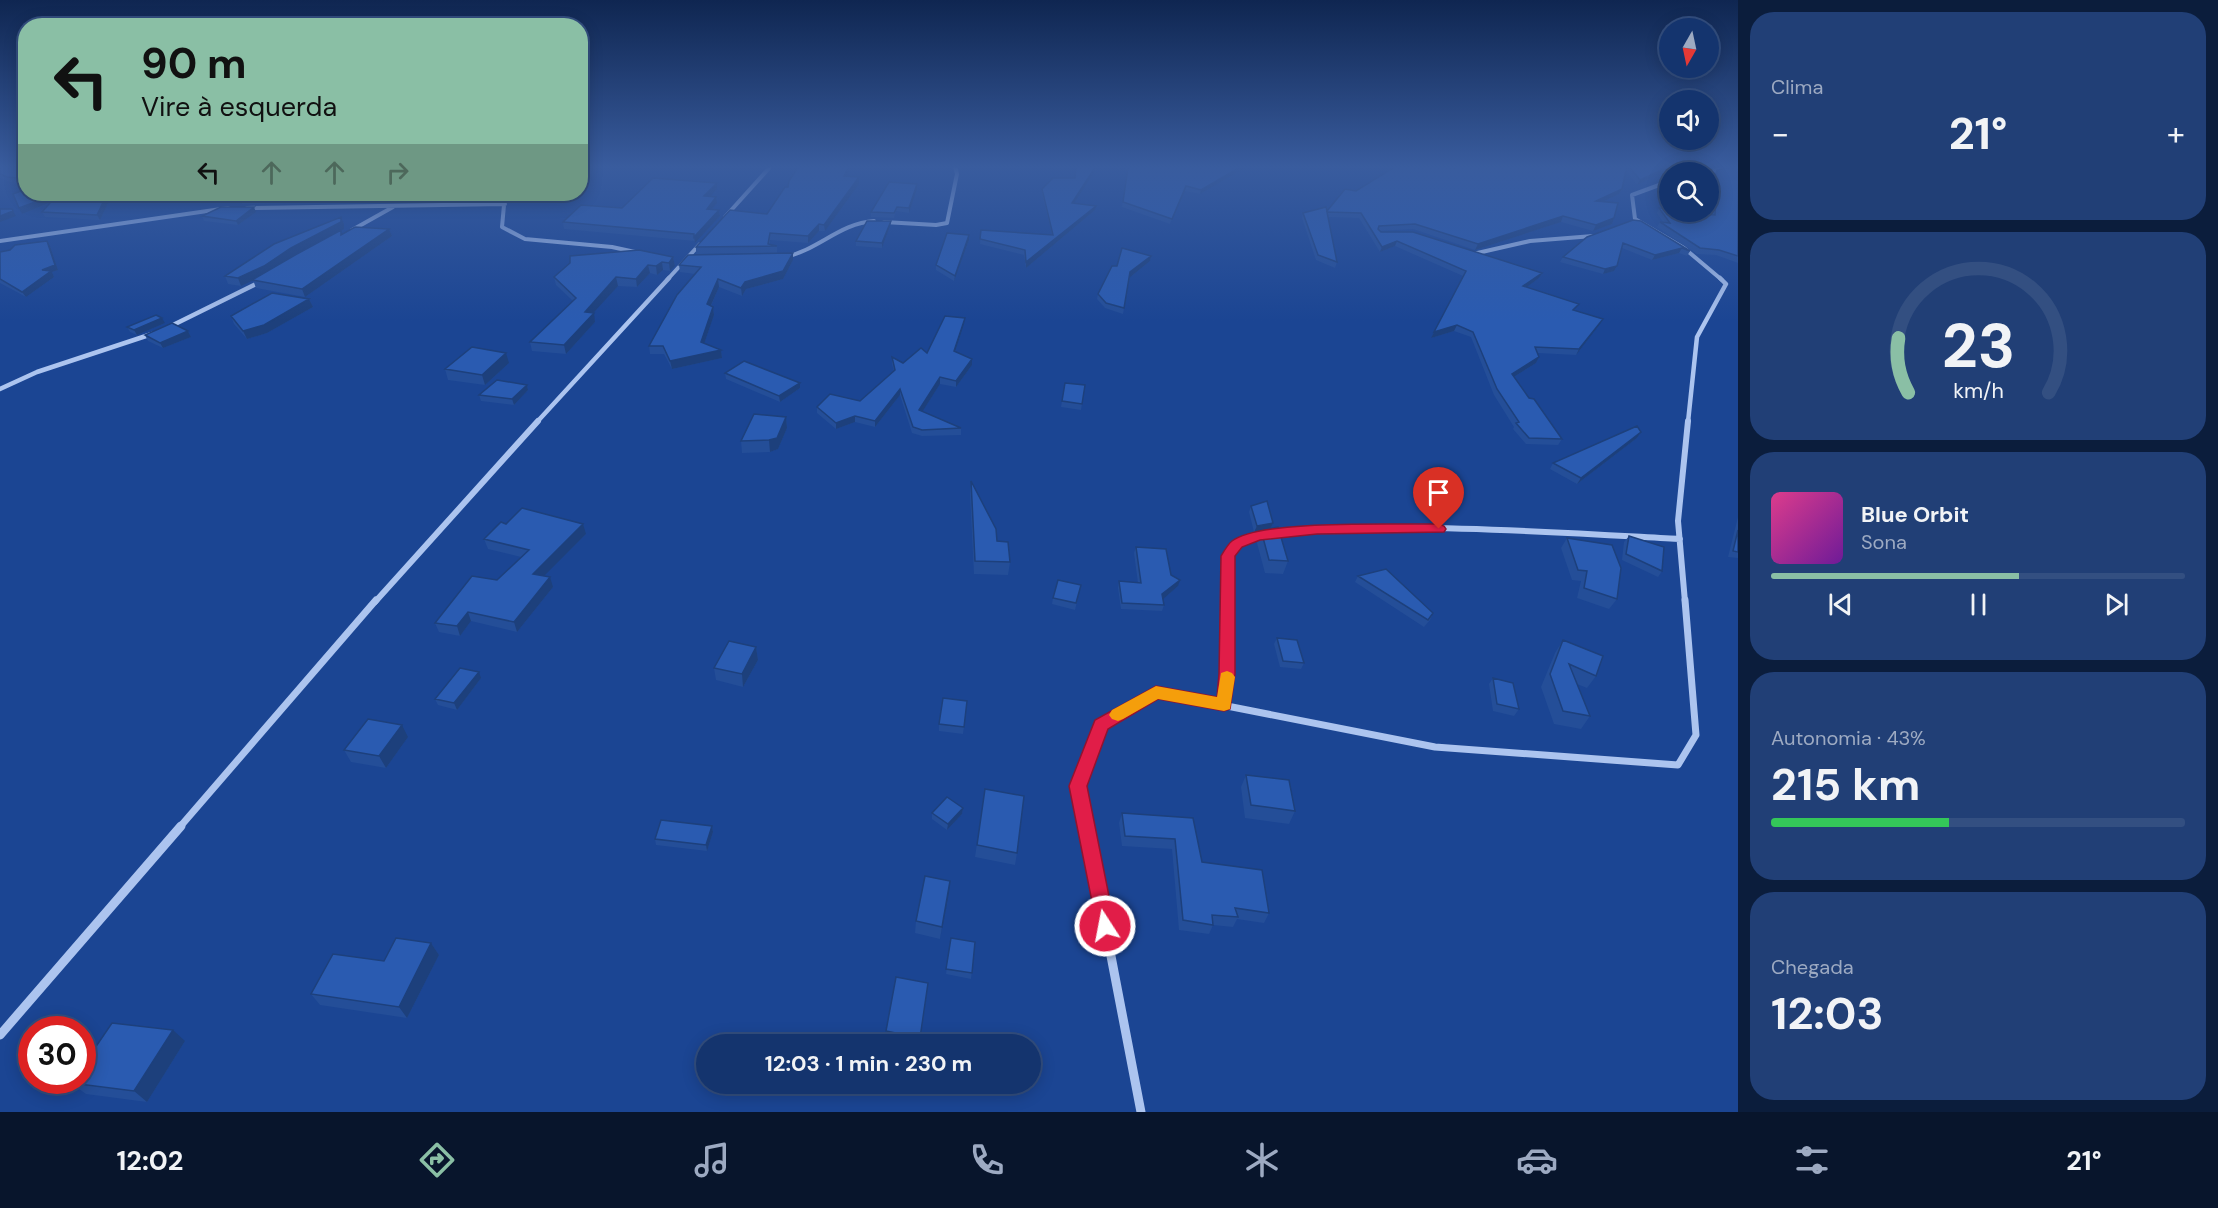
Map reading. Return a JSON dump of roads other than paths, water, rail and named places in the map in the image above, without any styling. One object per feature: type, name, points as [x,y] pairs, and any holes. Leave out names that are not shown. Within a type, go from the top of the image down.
[{"type":"street","points":[[0,241],[153,218]]},
{"type":"street","points":[[343,235],[374,218]]},
{"type":"street","points":[[503,218],[502,227],[525,239],[612,247],[640,254]]},
{"type":"street","points":[[718,224],[724,218]]},
{"type":"street","points":[[782,257],[798,255],[858,221],[936,225],[947,223],[948,218]]},
{"type":"street","points":[[1141,1112],[1078,786],[1101,725],[1156,692],[1435,747],[1678,765],[1696,735],[1678,521],[1697,337],[1726,284],[1712,269],[1672,238],[1635,219],[1626,223]]},
{"type":"street","points":[[1470,253],[1530,242],[1598,235]]},
{"type":"street","points":[[0,1035],[411,560],[682,263],[692,258],[703,241]]},
{"type":"street","points":[[670,261],[682,263]]},
{"type":"street","points":[[0,388],[45,367],[112,350],[153,334],[264,280]]},
{"type":"street","points":[[1224,705],[1227,674],[1228,556],[1237,544],[1257,536],[1317,529],[1416,527],[1680,539]]}]
